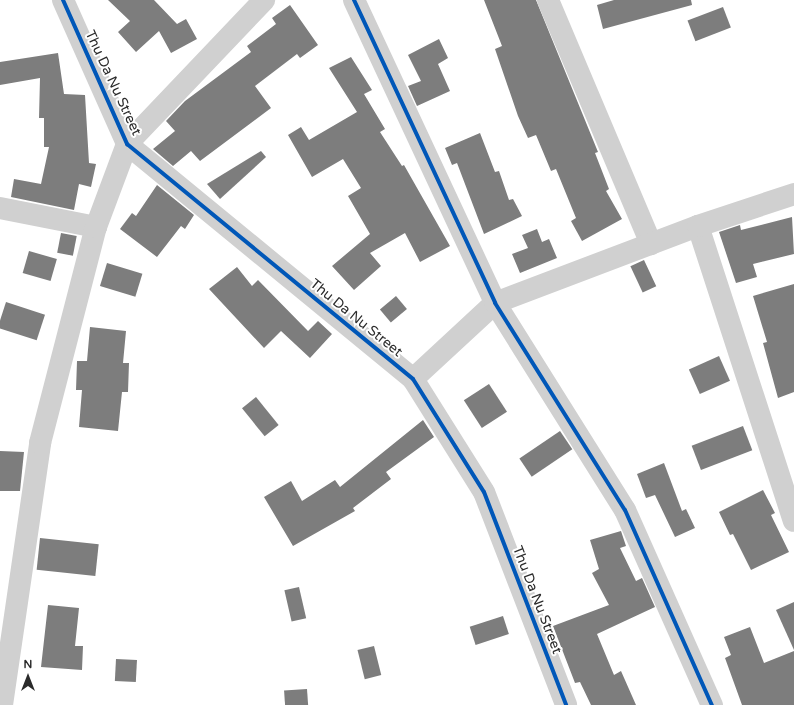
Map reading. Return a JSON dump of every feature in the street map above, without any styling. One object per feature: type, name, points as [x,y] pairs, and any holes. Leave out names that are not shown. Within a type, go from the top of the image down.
[{"type":"street","name":"Thu Da Nu Street","points":[[63,0],[127,144],[413,379],[484,492],[566,705]]},
{"type":"street","points":[[2,705],[40,442],[96,227],[127,144],[264,0]]},
{"type":"street","points":[[354,0],[495,303],[625,510],[712,705]]},
{"type":"street","points":[[548,0],[651,244]]},
{"type":"street","points":[[413,379],[495,303],[698,226],[794,194]]},
{"type":"street","points":[[0,208],[96,227]]},
{"type":"street","points":[[698,226],[794,521]]},
{"type":"building","points":[[108,0],[154,0],[177,24],[186,19],[197,39],[171,53],[159,31],[136,52],[118,32],[130,21]]},
{"type":"building","points":[[484,0],[536,0],[598,152],[595,153],[609,189],[606,191],[622,219],[582,241],[571,221],[576,218],[556,169],[551,171],[536,135],[528,138],[518,116],[495,49],[502,46]]},
{"type":"building","points":[[614,0],[691,0],[692,5],[603,29],[597,5]]},
{"type":"building","points":[[290,5],[318,45],[300,58],[297,54],[255,86],[271,108],[200,161],[191,151],[173,166],[153,149],[175,131],[166,121],[185,101],[251,52],[247,46],[276,24],[272,18]]},
{"type":"building","points":[[723,7],[731,28],[695,41],[688,21]]},
{"type":"building","points":[[439,39],[448,58],[438,64],[450,91],[417,106],[408,86],[421,81],[408,55]]},
{"type":"building","points":[[58,53],[64,94],[85,95],[89,163],[96,164],[91,187],[79,184],[74,210],[11,197],[14,179],[41,184],[49,147],[44,147],[44,118],[39,118],[40,78],[0,85],[0,62]]},
{"type":"building","points":[[351,57],[372,90],[364,94],[385,129],[380,132],[402,166],[404,165],[450,246],[420,262],[405,233],[370,253],[381,266],[354,290],[332,266],[370,234],[348,196],[361,188],[343,159],[312,177],[288,135],[301,127],[309,140],[357,112],[329,68]]},
{"type":"building","points":[[480,133],[495,172],[499,171],[509,200],[513,199],[522,216],[484,234],[457,163],[452,165],[445,148]]},
{"type":"building","points":[[261,151],[266,157],[220,199],[207,184]]},
{"type":"building","points":[[157,185],[194,215],[185,229],[181,226],[157,257],[120,229],[132,213],[136,216]]},
{"type":"building","points":[[792,217],[794,254],[753,264],[757,277],[736,283],[719,232],[740,225],[741,230]]},
{"type":"building","points":[[537,229],[542,242],[549,239],[557,258],[520,273],[512,254],[528,248],[522,235]]},
{"type":"building","points":[[61,233],[77,236],[73,256],[57,253]]},
{"type":"building","points":[[29,251],[57,259],[51,281],[23,273]]},
{"type":"building","points":[[644,260],[656,286],[643,293],[630,266]]},
{"type":"building","points":[[107,263],[142,274],[135,297],[100,286]]},
{"type":"building","points":[[237,267],[252,286],[258,280],[308,331],[318,321],[332,334],[310,358],[281,331],[264,348],[209,289]]},
{"type":"building","points":[[794,284],[794,392],[778,398],[763,343],[767,342],[753,296]]},
{"type":"building","points":[[396,296],[407,309],[391,323],[380,309]]},
{"type":"building","points":[[6,302],[45,315],[37,340],[0,328],[0,320]]},
{"type":"building","points":[[90,327],[126,331],[123,363],[129,363],[128,392],[122,392],[118,431],[79,427],[82,390],[76,390],[77,361],[87,361]]},
{"type":"building","points":[[719,356],[730,381],[700,394],[689,369]]},
{"type":"building","points":[[489,384],[507,412],[482,428],[464,400]]},
{"type":"building","points":[[256,397],[279,425],[265,436],[242,408]]},
{"type":"building","points":[[423,420],[434,437],[386,472],[391,479],[353,508],[355,511],[293,546],[264,497],[291,481],[302,501],[335,480],[340,487]]},
{"type":"building","points":[[743,426],[752,450],[701,470],[692,446]]},
{"type":"building","points":[[560,431],[572,449],[532,477],[519,458]]},
{"type":"building","points":[[0,451],[24,452],[20,491],[0,491]]},
{"type":"building","points":[[664,463],[682,511],[686,509],[695,528],[675,537],[655,495],[646,498],[637,474]]},
{"type":"building","points":[[763,490],[775,513],[771,515],[789,552],[751,570],[733,534],[730,535],[719,512]]},
{"type":"building","points":[[621,531],[626,546],[620,548],[636,581],[642,578],[655,607],[597,634],[614,675],[621,671],[636,705],[591,705],[580,682],[575,683],[553,626],[609,605],[592,573],[599,569],[590,540]]},
{"type":"building","points":[[40,538],[99,544],[95,576],[37,570]]},
{"type":"building","points":[[299,587],[306,618],[292,622],[284,590]]},
{"type":"building","points":[[794,602],[794,650],[776,610]]},
{"type":"building","points":[[48,605],[79,608],[75,646],[83,646],[82,670],[41,667]]},
{"type":"building","points":[[503,616],[509,634],[476,645],[470,627]]},
{"type":"building","points":[[750,627],[764,663],[794,651],[794,705],[742,705],[725,658],[731,655],[724,637]]},
{"type":"building","points":[[374,646],[381,675],[365,679],[358,650]]},
{"type":"building","points":[[116,659],[137,660],[136,682],[115,681]]},
{"type":"building","points":[[307,689],[308,705],[285,705],[284,691]]},
{"type":"cycle path","points":[[63,0],[127,144],[413,379],[484,492],[566,705]]},
{"type":"cycle path","points":[[354,0],[495,303],[625,510],[712,705]]}]
